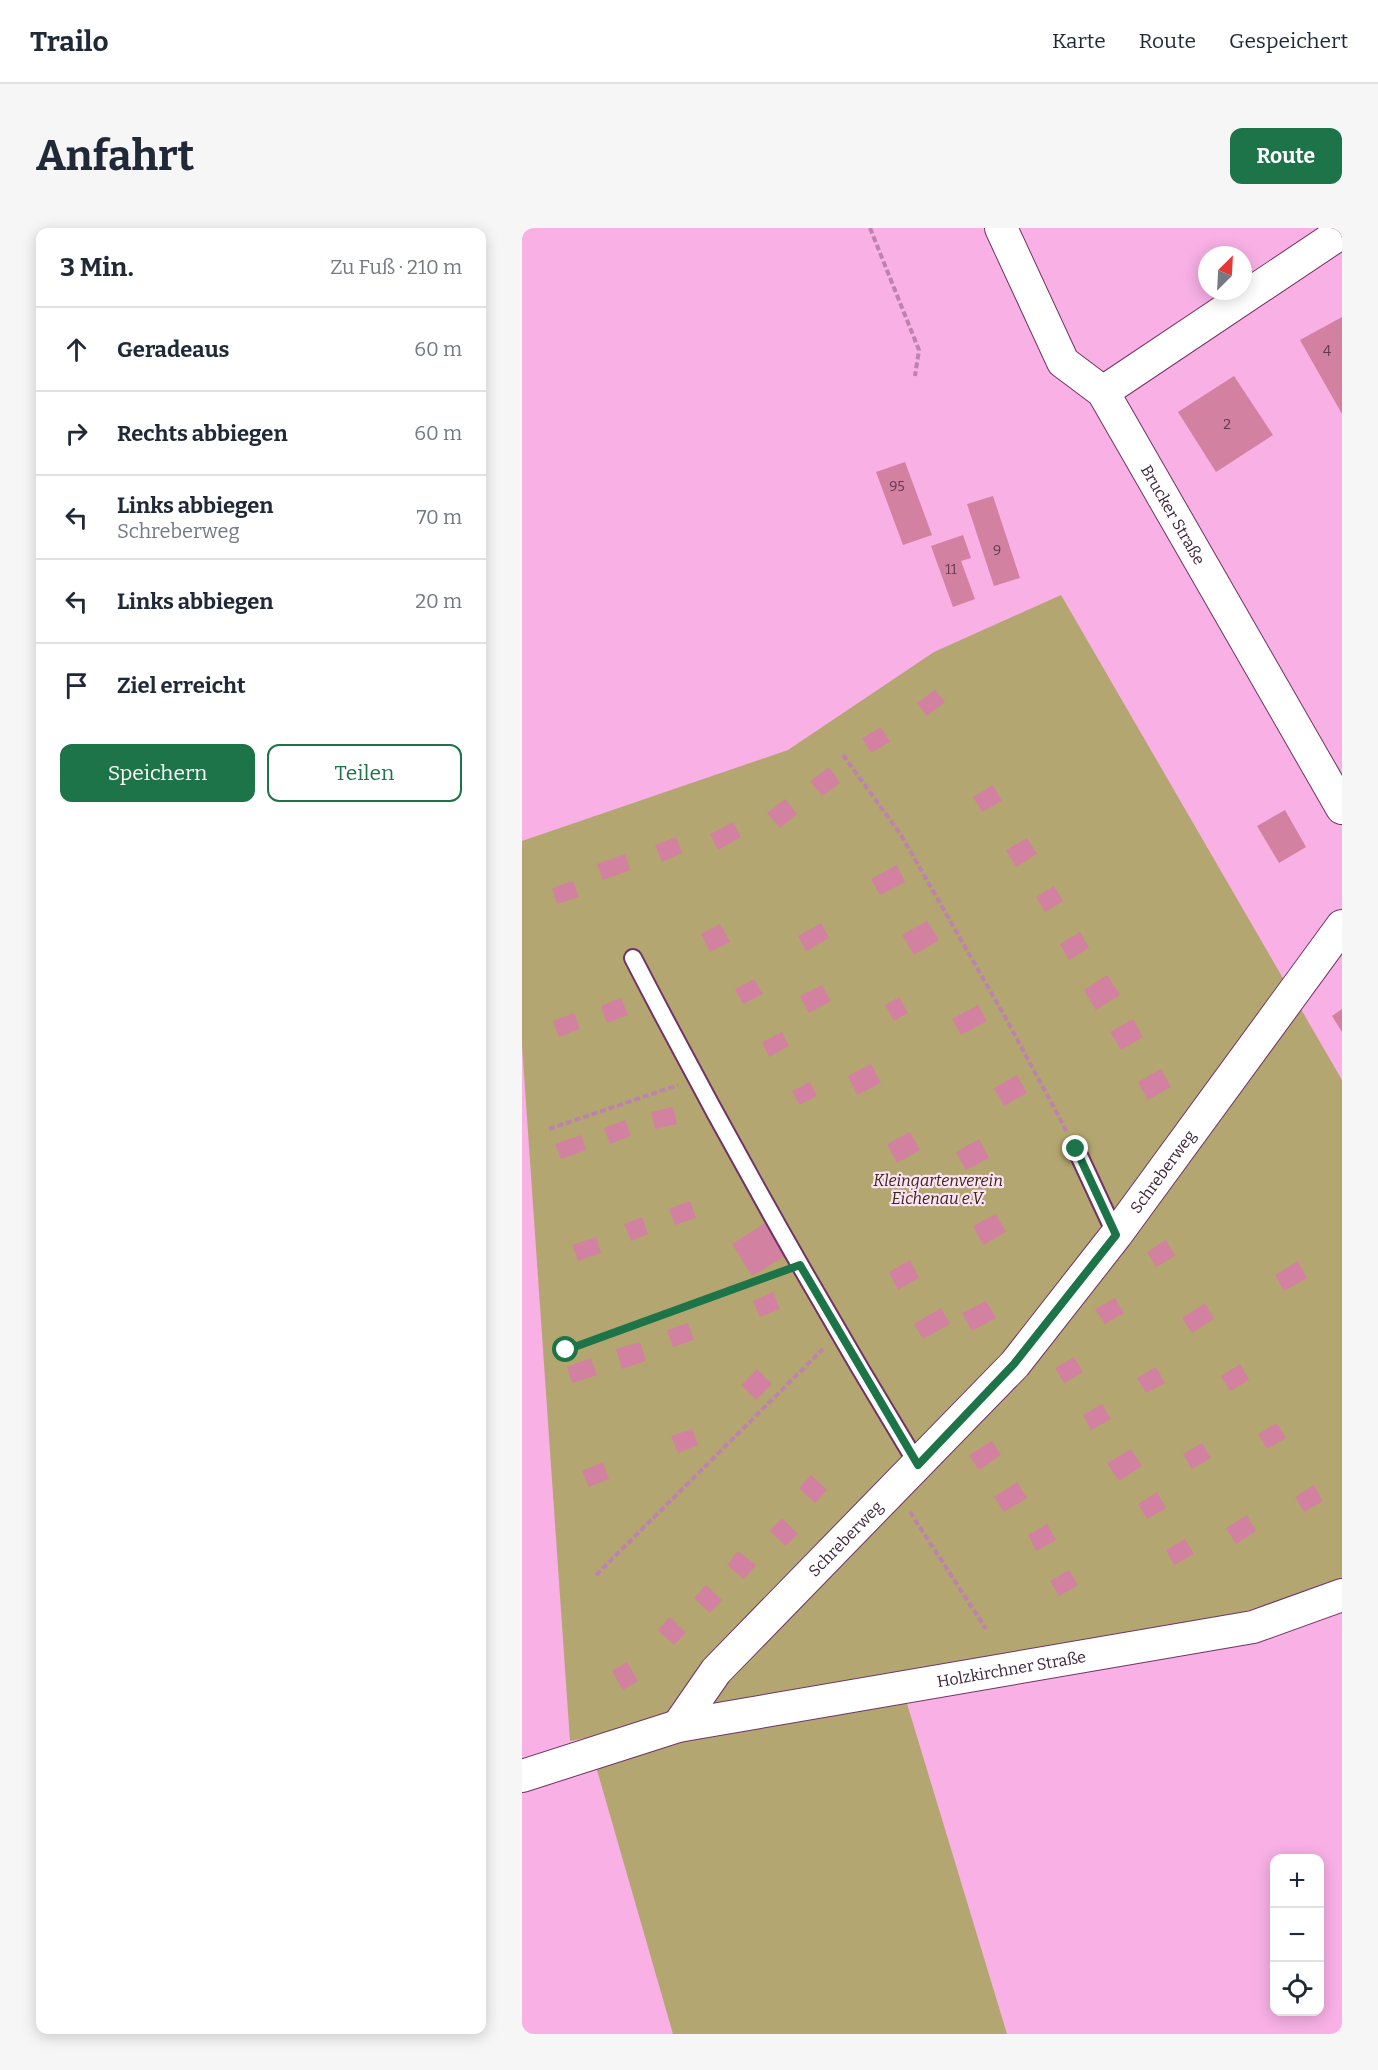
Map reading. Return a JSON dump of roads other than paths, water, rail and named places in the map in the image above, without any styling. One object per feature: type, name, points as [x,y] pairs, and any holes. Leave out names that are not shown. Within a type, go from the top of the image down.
[{"type":"street","name":"Brucker Straße","points":[[1001,228],[1063,362],[1103,392],[1342,808]]},
{"type":"street","points":[[1103,392],[1342,232]]},
{"type":"street","name":"Schreberweg","points":[[678,1725],[716,1671],[1014,1364],[1116,1235],[1342,926]]},
{"type":"street","name":"Holzkirchner Straße","points":[[522,1776],[678,1725],[1253,1627],[1342,1595]]},
{"type":"lane","points":[[633,958],[696,1079],[838,1333],[918,1465]]},
{"type":"lane","points":[[1076,1149],[1116,1235]]},
{"type":"park label","name":"Kleingartenverein Eichenau e.V.","points":[[938,1189]]}]
